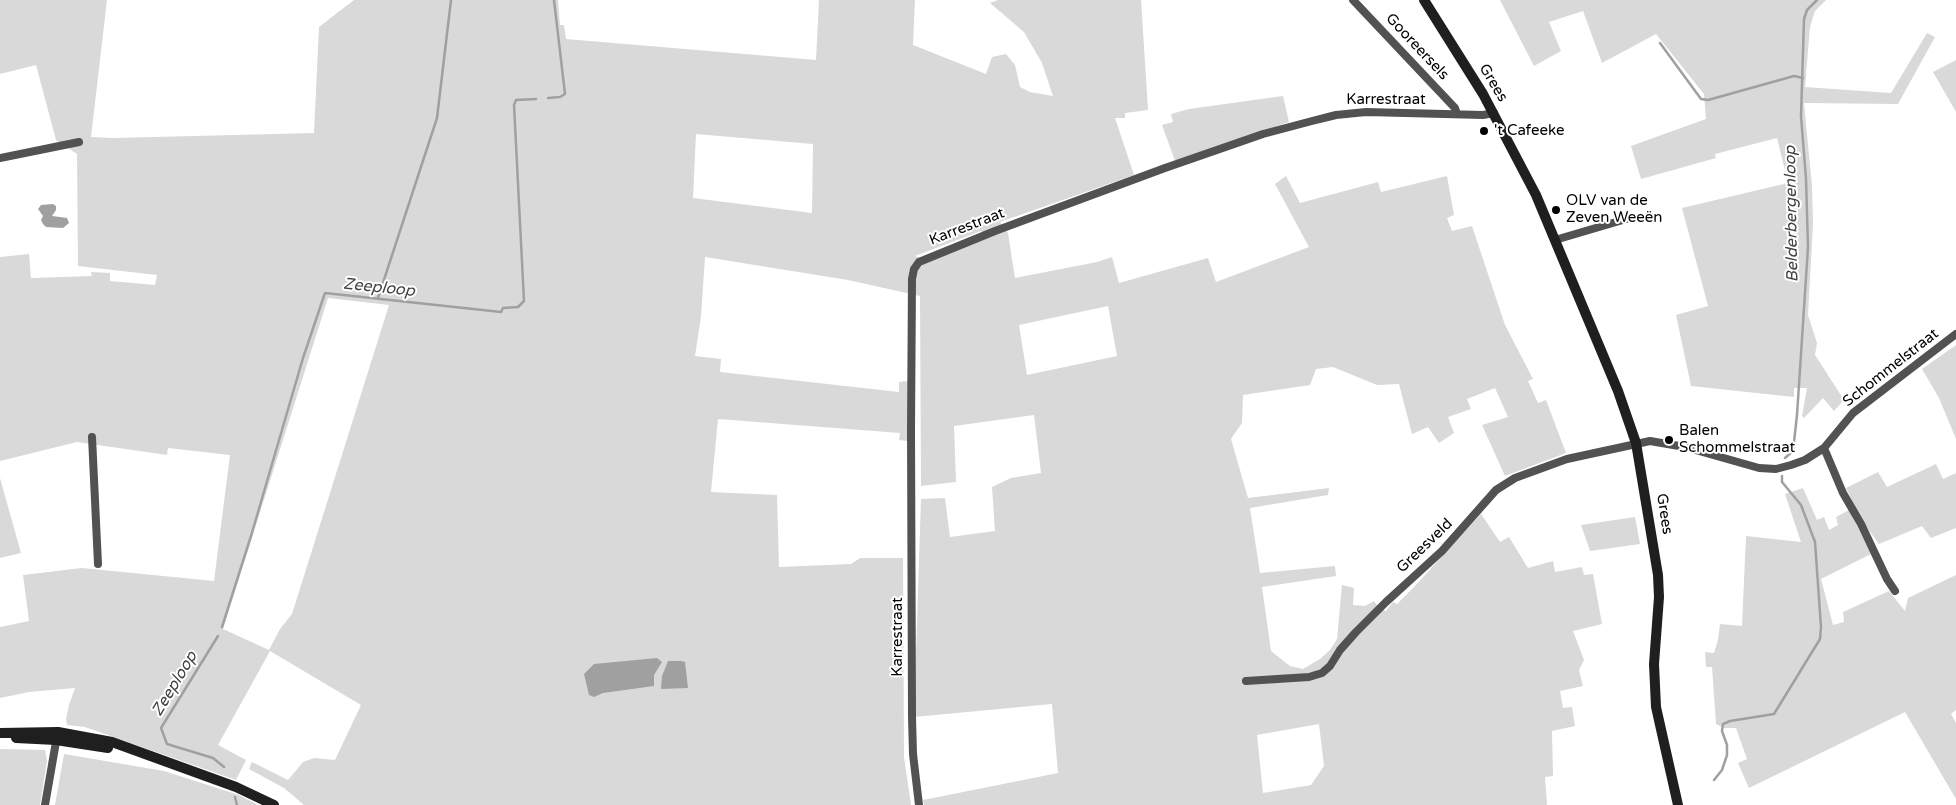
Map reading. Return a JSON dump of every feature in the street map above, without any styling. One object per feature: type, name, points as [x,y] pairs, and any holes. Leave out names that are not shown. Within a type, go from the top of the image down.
[{"type":"street","name":"Gooreersels","points":[[1353,0],[1455,108],[1457,114]]},
{"type":"street","name":"Grees","points":[[1424,0],[1494,113],[1536,195],[1618,391],[1636,443],[1658,575],[1659,604],[1654,664],[1656,707],[1678,805]]},
{"type":"street","name":"Karrestraat","points":[[919,805],[913,754],[912,717],[911,430],[912,280],[914,270],[919,262],[995,231],[1165,168],[1263,134],[1336,115],[1366,112],[1483,115],[1494,113]]},
{"type":"street","points":[[0,158],[79,142]]},
{"type":"street","points":[[1556,240],[1634,217]]},
{"type":"street","name":"Schommelstraat","points":[[1636,443],[1658,441],[1759,468],[1776,469],[1805,460],[1824,448],[1853,413],[1956,334]]},
{"type":"street","points":[[92,437],[98,564]]},
{"type":"street","name":"Greesveld","points":[[1246,681],[1309,677],[1322,673],[1330,666],[1340,650],[1386,602],[1442,551],[1489,498],[1506,483],[1553,463],[1585,454],[1628,447],[1636,443]]},
{"type":"street","points":[[1824,448],[1844,493],[1887,579],[1895,591]]},
{"type":"street","points":[[0,733],[57,736],[112,742],[236,787],[274,805]]},
{"type":"street","points":[[0,738],[57,736]]},
{"type":"street","points":[[45,805],[57,736]]},
{"type":"shaded area","points":[[0,0],[107,0],[91,137],[314,133],[319,27],[354,0],[558,0],[560,25],[564,25],[566,39],[816,60],[819,0],[915,0],[913,45],[986,74],[992,57],[1006,54],[1015,65],[1020,87],[1030,92],[1053,96],[1042,63],[1024,32],[990,3],[998,0],[1141,0],[1148,110],[1125,113],[1125,118],[1115,118],[1134,175],[1000,222],[1008,233],[1015,278],[1097,262],[1112,257],[1119,283],[1208,258],[1216,282],[1309,247],[1275,184],[1286,176],[1300,203],[1378,182],[1381,192],[1447,176],[1454,215],[1447,218],[1452,231],[1472,226],[1505,325],[1533,379],[1528,381],[1538,403],[1546,400],[1566,453],[1505,476],[1482,425],[1508,417],[1495,388],[1467,399],[1471,409],[1448,417],[1454,433],[1439,443],[1428,427],[1412,434],[1399,384],[1377,385],[1333,367],[1316,369],[1310,385],[1243,395],[1242,423],[1231,439],[1248,498],[1329,488],[1328,495],[1250,508],[1260,573],[1335,566],[1336,576],[1262,587],[1271,651],[1290,666],[1303,669],[1320,659],[1330,650],[1337,639],[1342,585],[1354,588],[1353,605],[1365,606],[1374,601],[1380,609],[1386,611],[1393,602],[1397,604],[1414,587],[1481,514],[1500,542],[1509,537],[1528,568],[1553,561],[1555,572],[1582,567],[1584,575],[1593,574],[1602,624],[1573,631],[1584,660],[1579,670],[1583,686],[1560,691],[1563,708],[1572,707],[1575,726],[1552,731],[1553,776],[1545,777],[1547,805],[924,805],[923,800],[1058,773],[1052,704],[914,717],[921,499],[945,498],[950,537],[995,531],[992,487],[1011,478],[1041,473],[1034,415],[954,426],[956,482],[921,486],[920,296],[848,280],[705,257],[701,316],[695,356],[721,359],[720,372],[899,392],[899,382],[908,381],[907,441],[899,440],[900,433],[718,419],[711,492],[777,495],[779,567],[851,564],[860,558],[903,558],[904,757],[911,805],[304,805],[284,788],[249,769],[252,762],[288,780],[303,762],[314,758],[335,760],[361,705],[270,651],[218,745],[246,760],[236,780],[85,727],[67,725],[66,719],[69,705],[75,688],[29,692],[0,698],[0,627],[29,621],[23,575],[82,568],[214,581],[230,455],[168,448],[167,455],[77,442],[0,461],[0,257],[29,254],[31,278],[92,276],[91,272],[110,273],[110,281],[155,285],[157,275],[78,266],[77,154],[56,140],[36,65],[0,74]],"holes":[[[696,134],[813,144],[812,213],[693,198]],[[981,231],[985,238],[927,260],[915,256]],[[328,298],[389,305],[292,614],[280,629],[269,650],[223,629]],[[1108,306],[1117,356],[1027,375],[1019,325]],[[1319,724],[1324,766],[1311,785],[1263,793],[1257,735]]]},
{"type":"shaded area","points":[[1500,0],[1826,0],[1815,11],[1810,27],[1805,87],[1891,93],[1927,33],[1935,37],[1898,104],[1804,103],[1812,186],[1813,224],[1808,315],[1817,343],[1815,355],[1844,400],[1834,411],[1823,398],[1804,418],[1802,416],[1807,388],[1794,388],[1794,397],[1691,386],[1676,315],[1708,306],[1682,208],[1788,183],[1777,138],[1715,154],[1716,158],[1641,179],[1631,146],[1706,119],[1704,94],[1656,34],[1602,63],[1583,11],[1549,22],[1561,51],[1534,66]]},
{"type":"shaded area","points":[[1956,60],[1956,112],[1933,72]]},
{"type":"shaded area","points":[[1283,96],[1289,122],[1175,161],[1162,125],[1173,122],[1171,114],[1189,109]]},
{"type":"shaded area","points":[[53,204],[56,206],[56,210],[52,216],[67,218],[69,223],[63,228],[46,227],[41,220],[43,216],[38,209],[41,205]]},
{"type":"shaded area","points":[[1956,345],[1956,439],[1939,398],[1922,369]]},
{"type":"shaded area","points":[[1936,464],[1943,479],[1956,473],[1956,528],[1931,538],[1922,526],[1879,544],[1862,521],[1846,488],[1878,472],[1887,487]]},
{"type":"shaded area","points":[[0,478],[21,553],[0,558]]},
{"type":"shaded area","points":[[1803,488],[1817,520],[1824,517],[1829,530],[1838,525],[1836,517],[1849,510],[1871,554],[1821,579],[1833,625],[1844,622],[1843,612],[1889,591],[1905,611],[1908,598],[1956,575],[1956,710],[1951,714],[1956,723],[1956,799],[1905,712],[1749,788],[1738,763],[1747,759],[1736,728],[1724,728],[1716,724],[1712,667],[1706,667],[1705,652],[1714,653],[1720,624],[1742,626],[1746,536],[1801,542],[1785,494]]},
{"type":"shaded area","points":[[1635,517],[1640,544],[1590,551],[1581,525]]},
{"type":"shaded area","points":[[657,658],[662,662],[654,675],[654,686],[603,693],[594,697],[589,695],[584,674],[594,664]]},
{"type":"shaded area","points":[[668,661],[685,662],[688,688],[661,689],[662,676]]},
{"type":"shaded area","points":[[0,749],[45,750],[47,761],[40,805],[0,805]]},
{"type":"shaded area","points":[[64,754],[164,771],[239,795],[258,805],[55,805]]},
{"type":"waterway","points":[[378,298],[437,118],[451,0]]},
{"type":"waterway","name":"Zeeploop","points":[[548,98],[560,97],[565,94],[554,0]]},
{"type":"waterway","name":"Belderbergenloop","points":[[1785,458],[1793,451],[1797,415],[1808,247],[1806,179],[1801,116],[1804,19],[1807,10],[1817,0]]},
{"type":"waterway","points":[[1660,43],[1701,99],[1708,100],[1794,76],[1803,78]]},
{"type":"waterway","name":"Zeeploop","points":[[222,627],[251,536],[303,358],[325,293],[501,312],[503,308],[518,307],[524,301],[514,105],[516,100],[536,99]]},
{"type":"waterway","name":"Belderbergenloop","points":[[1714,780],[1722,770],[1727,755],[1727,745],[1722,731],[1723,724],[1730,721],[1774,714],[1820,639],[1821,627],[1815,542],[1801,505],[1782,482],[1782,476]]},
{"type":"waterway","name":"Zeeploop","points":[[218,636],[161,728],[167,744],[213,758],[224,767]]},
{"type":"waterway","name":"Zeeploop","points":[[235,797],[237,805]]},
{"type":"place","name":"'t Cafeeke","points":[[1484,131]]},
{"type":"place","name":"OLV van de Zeven Weeën","points":[[1556,210]]},
{"type":"place","name":"Balen Schommelstraat","points":[[1669,440]]}]
